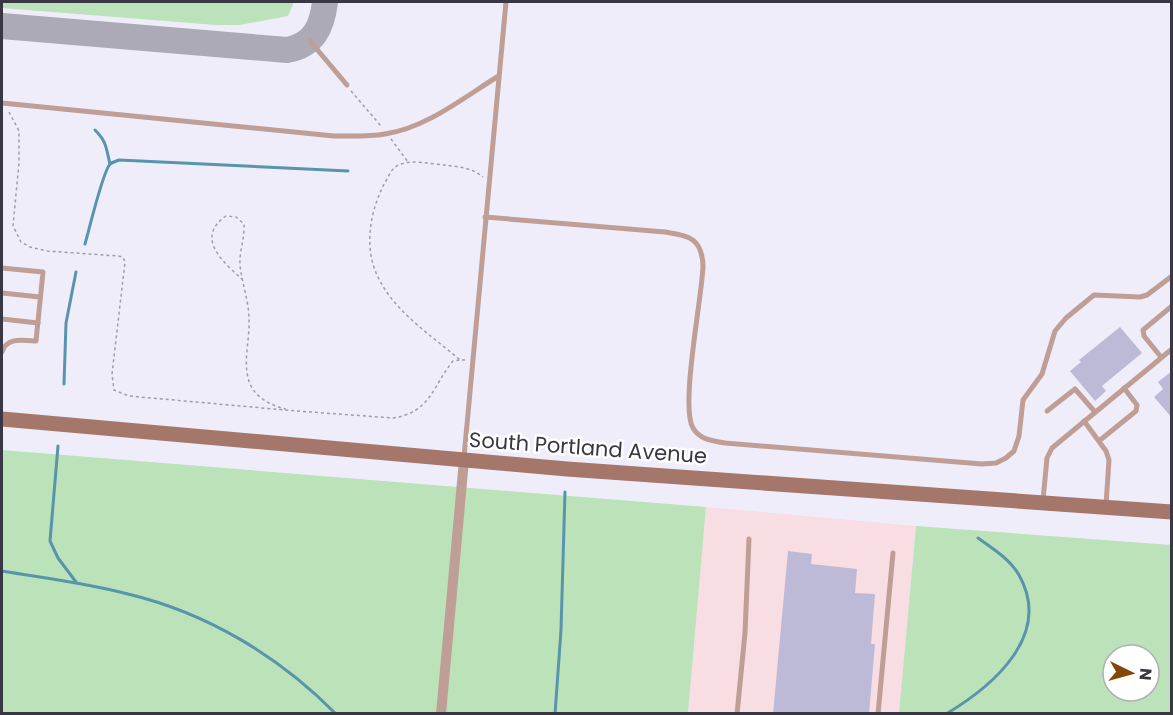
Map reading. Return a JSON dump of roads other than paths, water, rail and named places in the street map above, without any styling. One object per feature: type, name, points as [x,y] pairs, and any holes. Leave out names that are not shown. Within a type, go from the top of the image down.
[{"type":"main road","name":"South Portland Avenue","points":[[2,419],[464,460],[1172,512]]},
{"type":"street","points":[[441,714],[464,460]]},
{"type":"lane","points":[[464,460],[497,77],[506,2]]},
{"type":"lane","points":[[310,41],[347,85]]},
{"type":"lane","points":[[2,105],[364,137],[387,134],[422,122],[497,77]]},
{"type":"lane","points":[[485,217],[665,232],[693,239],[700,250],[703,266],[689,391],[689,420],[698,435],[705,439],[737,444],[982,464],[996,463],[1006,458],[1017,444],[1023,400],[1042,374],[1059,325],[1094,295],[1140,297],[1147,295],[1172,276]]},
{"type":"lane","points":[[2,268],[43,272],[36,341],[11,341],[2,348]]},
{"type":"lane","points":[[2,293],[40,297]]},
{"type":"lane","points":[[1161,357],[1144,336],[1143,330],[1172,306]]},
{"type":"lane","points":[[2,319],[38,323]]},
{"type":"lane","points":[[1042,502],[1048,453],[1172,349]]},
{"type":"lane","points":[[1099,441],[1136,411],[1137,405],[1124,388]]},
{"type":"lane","points":[[1047,411],[1075,389],[1095,412]]},
{"type":"lane","points":[[1084,421],[1106,451],[1109,460],[1106,507]]},
{"type":"lane","points":[[737,714],[745,633],[749,539]]},
{"type":"lane","points":[[878,714],[893,552]]},
{"type":"waterway","points":[[95,130],[104,142],[110,164]]},
{"type":"waterway","points":[[85,244],[107,169],[110,164],[119,160],[348,171]]},
{"type":"waterway","points":[[64,384],[66,323],[76,272]]},
{"type":"waterway","points":[[58,446],[50,541],[58,558],[76,582]]},
{"type":"waterway","points":[[555,714],[561,630],[565,492]]},
{"type":"waterway","points":[[946,714],[999,674],[1023,638],[1029,618],[1028,597],[1019,575],[1006,559],[978,538]]},
{"type":"waterway","points":[[2,571],[112,590],[157,602],[186,613],[240,639],[266,656],[291,673],[336,714]]}]
